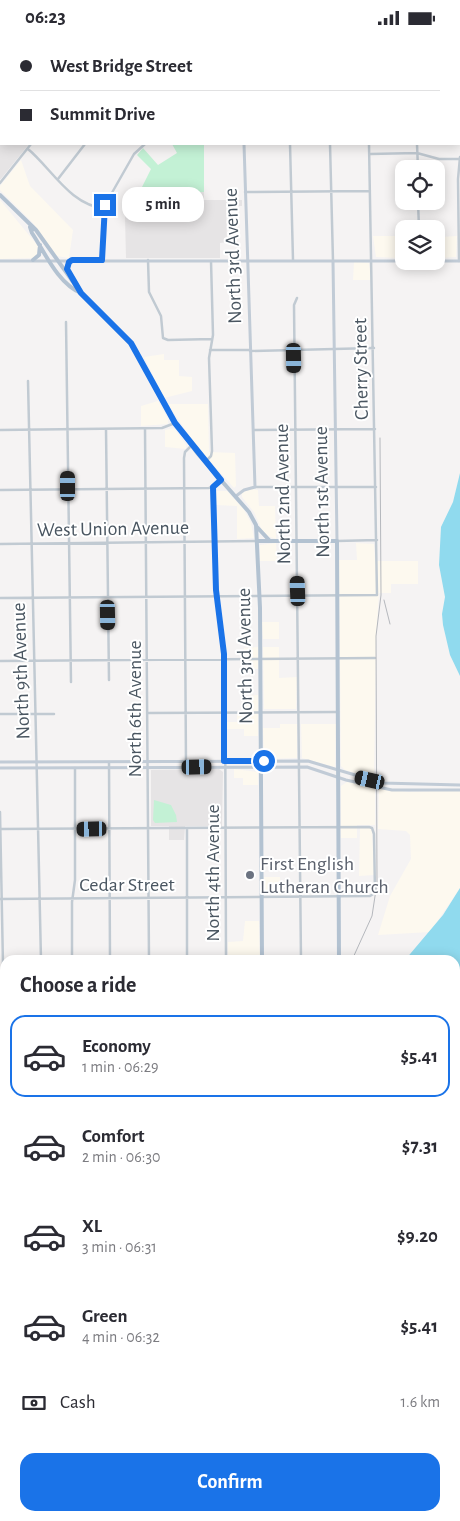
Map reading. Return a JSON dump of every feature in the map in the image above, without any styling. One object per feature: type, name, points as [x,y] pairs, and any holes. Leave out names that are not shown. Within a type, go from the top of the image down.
[{"type":"main road","points":[[0,195],[30,227],[49,260],[73,289],[81,293]]},
{"type":"main road","points":[[30,227],[37,231],[56,260],[74,282]]},
{"type":"main road","points":[[32,260],[39,255],[40,245]]},
{"type":"main road","points":[[72,260],[69,262],[67,269],[81,293],[131,343],[175,423],[205,462],[250,512],[264,537],[271,541]]},
{"type":"main road","name":"North 3rd Avenue","points":[[256,525],[261,712],[262,955]]},
{"type":"main road","points":[[257,541],[337,541]]},
{"type":"main road","name":"North 1st Avenue","points":[[337,541],[339,955]]},
{"type":"street","points":[[0,183],[30,145]]},
{"type":"street","points":[[58,179],[84,145]]},
{"type":"street","points":[[102,260],[104,208],[134,154],[144,145]]},
{"type":"street","name":"North 3rd Avenue","points":[[244,145],[255,487]]},
{"type":"street","points":[[290,145],[293,261]]},
{"type":"street","name":"North 1st Avenue","points":[[330,145],[337,541]]},
{"type":"street","name":"Cherry Street","points":[[337,595],[377,595],[369,145]]},
{"type":"street","points":[[417,145],[417,160]]},
{"type":"street","points":[[28,149],[84,202],[104,208]]},
{"type":"street","points":[[370,153],[417,153],[438,158],[460,158],[460,261],[445,261]]},
{"type":"street","points":[[245,192],[370,191]]},
{"type":"street","points":[[205,462],[211,456],[212,451],[210,260]]},
{"type":"street","points":[[0,261],[395,261]]},
{"type":"street","points":[[148,261],[148,292],[161,316],[164,337],[168,340],[212,339]]},
{"type":"street","name":"North 2nd Avenue","points":[[297,298],[294,305],[294,351],[301,955]]},
{"type":"street","points":[[66,322],[71,682]]},
{"type":"street","points":[[210,350],[294,351],[374,349]]},
{"type":"street","name":"North 9th Avenue","points":[[28,381],[31,598],[41,955]]},
{"type":"street","points":[[0,429],[145,429],[163,428],[175,423]]},
{"type":"street","points":[[106,429],[109,680]]},
{"type":"street","name":"North 6th Avenue","points":[[145,429],[149,955]]},
{"type":"street","points":[[254,430],[375,429]]},
{"type":"street","points":[[186,767],[184,456],[192,446]]},
{"type":"street","points":[[0,490],[213,487],[221,480]]},
{"type":"street","name":"North 4th Avenue","points":[[213,487],[217,596],[224,659],[226,955]]},
{"type":"street","points":[[236,496],[244,489],[255,487],[376,487]]},
{"type":"street","name":"West Union Avenue","points":[[0,544],[257,541]]},
{"type":"street","points":[[337,541],[377,541]]},
{"type":"street","points":[[0,598],[337,595]]},
{"type":"street","points":[[0,661],[375,658]]},
{"type":"street","points":[[147,713],[339,712]]},
{"type":"street","points":[[0,714],[54,714]]},
{"type":"street","points":[[0,762],[300,761],[318,763],[339,772],[376,782],[406,785],[460,785]]},
{"type":"street","points":[[109,762],[110,955]]},
{"type":"street","points":[[72,955],[73,898],[76,880],[75,767]]},
{"type":"street","points":[[0,768],[313,767],[339,778],[376,787],[409,792],[460,789]]},
{"type":"street","points":[[0,812],[1,899],[4,955]]},
{"type":"street","points":[[0,829],[339,827]]},
{"type":"street","name":"Cedar Street","points":[[1,899],[339,897],[374,895],[372,828],[339,827]]},
{"type":"street","points":[[187,829],[187,955]]},
{"type":"shaded area","points":[[0,145],[28,145],[0,180]]},
{"type":"shaded area","points":[[21,160],[30,186],[73,230],[69,258],[56,256],[33,223],[0,190],[0,186]]},
{"type":"shaded area","points":[[204,192],[204,200],[242,200],[242,206],[226,206],[227,242],[220,243],[220,258],[126,258],[125,217],[139,193]]},
{"type":"shaded area","points":[[0,200],[38,246],[37,255],[34,258],[0,259]]},
{"type":"shaded area","points":[[373,236],[395,236],[395,258],[376,257]]},
{"type":"shaded area","points":[[457,236],[456,257],[445,258],[445,237]]},
{"type":"shaded area","points":[[354,262],[369,263],[371,280],[353,280]]},
{"type":"shaded area","points":[[164,354],[164,360],[179,360],[179,376],[192,377],[192,391],[164,398],[144,357]]},
{"type":"shaded area","points":[[158,401],[168,419],[168,424],[141,426],[141,406]]},
{"type":"shaded area","points":[[168,404],[208,404],[209,452],[235,453],[236,486],[234,488],[195,444]]},
{"type":"shaded area","points":[[174,428],[186,445],[186,449],[165,447],[165,430]]},
{"type":"shaded area","points":[[251,489],[258,490],[259,506],[275,506],[276,539],[268,536],[262,530],[254,512],[242,497],[242,493]]},
{"type":"shaded area","points":[[215,491],[227,491],[244,510],[251,523],[254,538],[237,539],[237,506],[216,505]]},
{"type":"shaded area","points":[[276,543],[277,561],[260,561],[260,545]]},
{"type":"shaded area","points":[[356,543],[374,544],[375,561],[418,561],[418,584],[391,584],[391,593],[379,593],[376,641],[374,778],[345,770],[341,766],[339,560],[357,560]]},
{"type":"shaded area","points":[[262,622],[279,622],[279,639],[263,639]]},
{"type":"shaded area","points":[[258,647],[258,669],[243,669],[244,648]]},
{"type":"shaded area","points":[[263,647],[279,647],[279,678],[297,677],[296,709],[264,709]]},
{"type":"shaded area","points":[[258,695],[258,736],[244,736],[244,729],[227,729],[227,722],[237,722],[237,714],[243,714],[243,696]]},
{"type":"shaded area","points":[[280,724],[297,724],[297,758],[264,759],[263,728],[280,728]]},
{"type":"shaded area","points":[[301,724],[336,724],[335,767],[302,758]]},
{"type":"shaded area","points":[[219,769],[223,772],[222,826],[185,826],[184,840],[169,840],[169,826],[151,826],[151,770]]},
{"type":"shaded area","points":[[234,769],[258,772],[258,785],[243,785],[243,778],[234,778]]},
{"type":"shaded area","points":[[347,782],[375,788],[375,825],[357,825],[357,838],[341,838],[341,786]]},
{"type":"shaded area","points":[[379,788],[409,792],[460,790],[460,888],[430,932],[378,935],[390,896],[411,859],[410,835],[406,831],[378,829]]},
{"type":"shaded area","points":[[360,828],[370,828],[372,831],[374,875],[359,876]]},
{"type":"shaded area","points":[[264,877],[280,877],[281,895],[265,894]]},
{"type":"shaded area","points":[[245,921],[259,921],[260,955],[228,955],[228,942],[243,941]]},
{"type":"green space","points":[[173,145],[204,145],[204,192],[139,193],[151,169],[137,155],[143,148],[158,165],[177,153]]},
{"type":"green space","points":[[154,800],[171,805],[177,822],[155,823],[153,820]]},
{"type":"water","points":[[460,473],[460,676],[450,655],[443,625],[442,614],[445,597],[439,565],[441,527],[453,502]]},
{"type":"water","points":[[460,888],[460,955],[409,955],[443,915]]},
{"type":"railway","points":[[354,955],[372,916],[377,883],[376,636],[381,595],[380,438]]},
{"type":"railway","points":[[384,600],[390,624]]},
{"type":"place","name":"First English Lutheran Church","points":[[250,875]]},
{"type":"route","points":[[105,205],[102,260],[72,260],[69,262],[67,269],[81,293],[136,349],[158,395],[175,423],[221,480],[213,487],[216,590],[224,654],[224,761],[264,761]]}]
